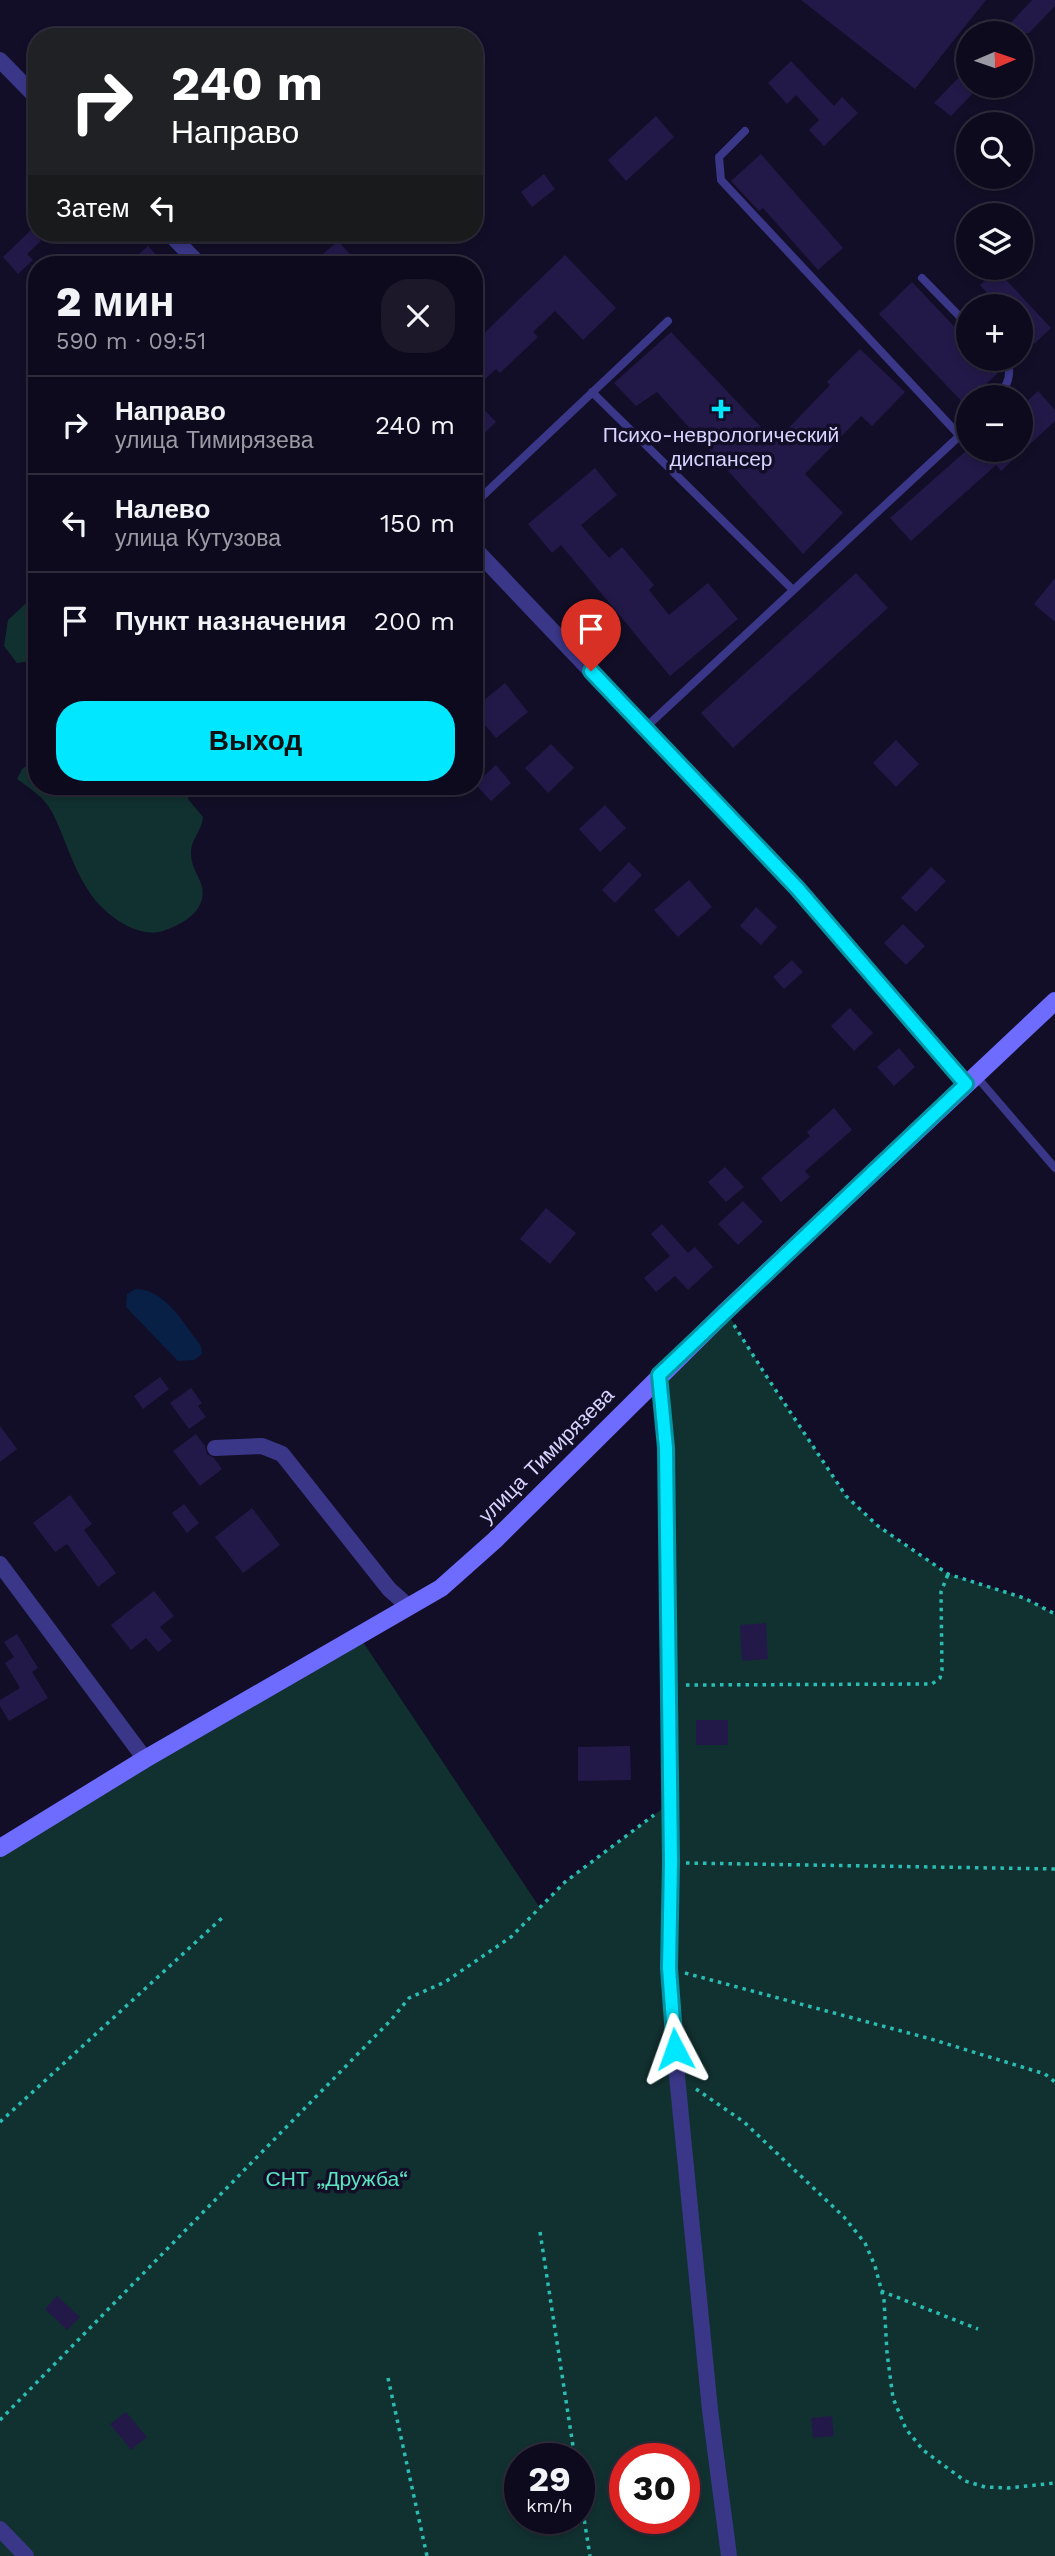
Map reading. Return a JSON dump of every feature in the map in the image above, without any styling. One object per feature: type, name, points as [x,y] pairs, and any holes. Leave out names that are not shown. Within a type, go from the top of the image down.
[{"type":"main road","name":"улица Тимирязева","points":[[0,1849],[145,1759],[441,1588],[495,1540],[726,1311],[1055,1002]]},
{"type":"street","points":[[0,60],[28,89]]},
{"type":"street","points":[[178,242],[191,256]]},
{"type":"street","points":[[483,557],[797,888],[971,1080]]},
{"type":"street","points":[[659,1375],[666,1448],[671,1862],[669,1968],[710,2410],[729,2556]]},
{"type":"street","points":[[215,1448],[262,1446],[282,1454],[372,1565],[388,1589],[409,1607]]},
{"type":"street","points":[[0,1564],[145,1759]]},
{"type":"street","points":[[0,2529],[26,2556]]},
{"type":"lane","points":[[745,131],[719,157],[721,180],[956,432]]},
{"type":"lane","points":[[922,278],[956,312]]},
{"type":"lane","points":[[483,495],[668,321]]},
{"type":"lane","points":[[592,392],[792,589]]},
{"type":"lane","points":[[645,728],[956,440]]},
{"type":"lane","points":[[971,1080],[1055,1168]]},
{"type":"path","points":[[726,1311],[846,1496],[878,1526],[948,1574],[1024,1598],[1055,1615]]},
{"type":"path","points":[[667,1685],[932,1684],[940,1678],[942,1670],[941,1592],[948,1574]]},
{"type":"path","points":[[0,2420],[391,2020],[408,1998],[445,1982],[511,1937],[565,1882],[670,1804]]},
{"type":"path","points":[[671,1862],[1055,1869]]},
{"type":"path","points":[[0,2122],[222,1918]]},
{"type":"path","points":[[669,1968],[931,2039],[1045,2074],[1055,2082]]},
{"type":"path","points":[[677,2076],[744,2122],[844,2217],[865,2244],[875,2266],[881,2291],[893,2398],[906,2429],[923,2450],[965,2482],[985,2487],[1008,2488],[1055,2483]]},
{"type":"path","points":[[540,2232],[573,2443]]},
{"type":"path","points":[[881,2291],[978,2329]]},
{"type":"path","points":[[387,2378],[427,2556]]},
{"type":"path","points":[[586,2534],[590,2556]]},
{"type":"green space","points":[[28,601],[28,661],[17,663],[4,646],[8,620]]},
{"type":"green space","points":[[28,765],[28,787],[17,779],[22,769]]},
{"type":"green space","points":[[38,795],[189,795],[188,799],[203,817],[191,852],[203,896],[197,910],[185,921],[163,931],[153,932],[131,928],[111,915],[94,899],[82,881],[57,822]]},
{"type":"green space","name":"СНТ „Дружба“","points":[[726,1311],[846,1496],[878,1526],[948,1574],[1024,1598],[1055,1614],[1055,2556],[0,2556],[0,1848],[359,1636],[540,1908],[565,1882],[670,1803],[659,1375]]},
{"type":"water","points":[[136,1289],[156,1295],[165,1302],[201,1346],[202,1354],[194,1360],[178,1361],[126,1307],[127,1294]]},
{"type":"building","points":[[801,0],[986,0],[969,21],[956,21],[956,38],[915,89]]},
{"type":"building","points":[[1032,0],[1055,0],[1055,6],[1033,29],[1033,21],[1012,21]]},
{"type":"building","points":[[791,61],[834,106],[842,97],[858,113],[824,146],[809,130],[819,120],[796,95],[787,104],[768,83]]},
{"type":"building","points":[[956,80],[956,98],[968,98],[951,116],[934,103]]},
{"type":"building","points":[[656,116],[674,137],[626,181],[608,160]]},
{"type":"building","points":[[761,154],[843,248],[818,270],[763,208],[759,211],[731,181]]},
{"type":"building","points":[[544,174],[555,189],[532,207],[521,192]]},
{"type":"building","points":[[28,233],[28,242],[40,242],[27,254],[28,265],[18,274],[3,257]]},
{"type":"building","points":[[339,242],[352,256],[325,256],[323,254]]},
{"type":"building","points":[[148,246],[157,256],[137,256]]},
{"type":"building","points":[[565,255],[616,308],[583,340],[555,311],[533,332],[538,337],[500,373],[496,369],[483,381],[483,334]]},
{"type":"building","points":[[986,280],[1006,280],[1019,294],[988,294],[980,285]]},
{"type":"building","points":[[912,282],[956,328],[956,371],[998,373],[985,385],[956,385],[956,396],[879,314]]},
{"type":"building","points":[[1033,309],[1051,328],[1033,343]]},
{"type":"building","points":[[671,332],[775,442],[830,385],[827,382],[860,349],[905,392],[872,426],[861,416],[805,474],[843,513],[803,554],[657,392],[636,406],[614,383]]},
{"type":"building","points":[[1038,391],[1055,410],[1055,421],[1033,441],[1033,396]]},
{"type":"building","points":[[483,408],[496,422],[483,434]]},
{"type":"building","points":[[956,460],[956,462],[1011,462],[1001,471],[996,465],[911,541],[890,518]]},
{"type":"building","points":[[595,468],[617,495],[581,525],[609,558],[622,547],[654,585],[649,590],[669,615],[708,583],[738,619],[670,676],[561,545],[552,553],[528,524]]},
{"type":"building","points":[[856,573],[888,608],[733,748],[701,713]]},
{"type":"building","points":[[1055,578],[1055,622],[1034,604]]},
{"type":"building","points":[[505,683],[528,712],[496,738],[483,723],[483,701]]},
{"type":"building","points":[[896,740],[919,764],[896,787],[873,763]]},
{"type":"building","points":[[551,744],[574,768],[548,793],[525,768]]},
{"type":"building","points":[[496,765],[511,783],[491,801],[483,792],[483,777]]},
{"type":"building","points":[[605,805],[626,828],[600,852],[579,829]]},
{"type":"building","points":[[629,862],[642,875],[615,903],[602,890]]},
{"type":"building","points":[[931,867],[946,881],[916,912],[901,898]]},
{"type":"building","points":[[689,880],[712,907],[678,937],[654,910]]},
{"type":"building","points":[[756,907],[777,927],[761,945],[740,926]]},
{"type":"building","points":[[903,924],[925,946],[906,965],[884,943]]},
{"type":"building","points":[[792,960],[803,972],[784,989],[773,977]]},
{"type":"building","points":[[850,1008],[873,1033],[854,1051],[831,1026]]},
{"type":"building","points":[[899,1048],[915,1067],[894,1086],[877,1067]]},
{"type":"building","points":[[834,1108],[852,1130],[805,1171],[810,1177],[781,1202],[761,1178],[810,1136],[807,1132]]},
{"type":"building","points":[[725,1167],[744,1187],[726,1202],[708,1182]]},
{"type":"building","points":[[743,1201],[763,1222],[738,1245],[718,1224]]},
{"type":"building","points":[[546,1208],[576,1233],[550,1264],[520,1239]]},
{"type":"building","points":[[662,1224],[688,1253],[695,1247],[713,1267],[688,1290],[675,1276],[656,1292],[644,1278],[670,1256],[651,1234]]},
{"type":"building","points":[[160,1377],[169,1389],[143,1409],[134,1396]]},
{"type":"building","points":[[191,1388],[202,1403],[198,1406],[206,1417],[189,1429],[170,1403]]},
{"type":"building","points":[[0,1426],[17,1449],[0,1462]]},
{"type":"building","points":[[196,1434],[205,1446],[207,1454],[214,1458],[222,1469],[200,1486],[173,1451]]},
{"type":"building","points":[[70,1495],[92,1524],[84,1530],[116,1573],[98,1587],[67,1544],[55,1552],[33,1523]]},
{"type":"building","points":[[184,1504],[199,1523],[187,1533],[172,1513]]},
{"type":"building","points":[[252,1508],[280,1545],[243,1573],[215,1537]]},
{"type":"building","points":[[154,1591],[174,1616],[160,1627],[172,1641],[158,1652],[146,1638],[131,1650],[111,1625]]},
{"type":"building","points":[[766,1623],[768,1659],[742,1661],[740,1625]]},
{"type":"building","points":[[17,1634],[38,1668],[32,1672],[48,1698],[9,1721],[0,1706],[0,1700],[20,1688],[5,1663],[14,1657],[4,1642]]},
{"type":"building","points":[[696,1720],[728,1720],[728,1745],[696,1745]]},
{"type":"building","points":[[630,1746],[631,1780],[578,1781],[578,1747]]},
{"type":"building","points":[[57,2296],[80,2317],[67,2330],[45,2309]]},
{"type":"building","points":[[126,2412],[147,2437],[131,2450],[110,2424]]},
{"type":"building","points":[[832,2416],[834,2436],[813,2438],[811,2418]]},
{"type":"place","name":"Психо-неврологический диспансер","points":[[721,409]]},
{"type":"route","points":[[591,671],[797,888],[966,1084],[659,1375],[666,1448],[671,1862],[669,1968],[675,2049]]}]
